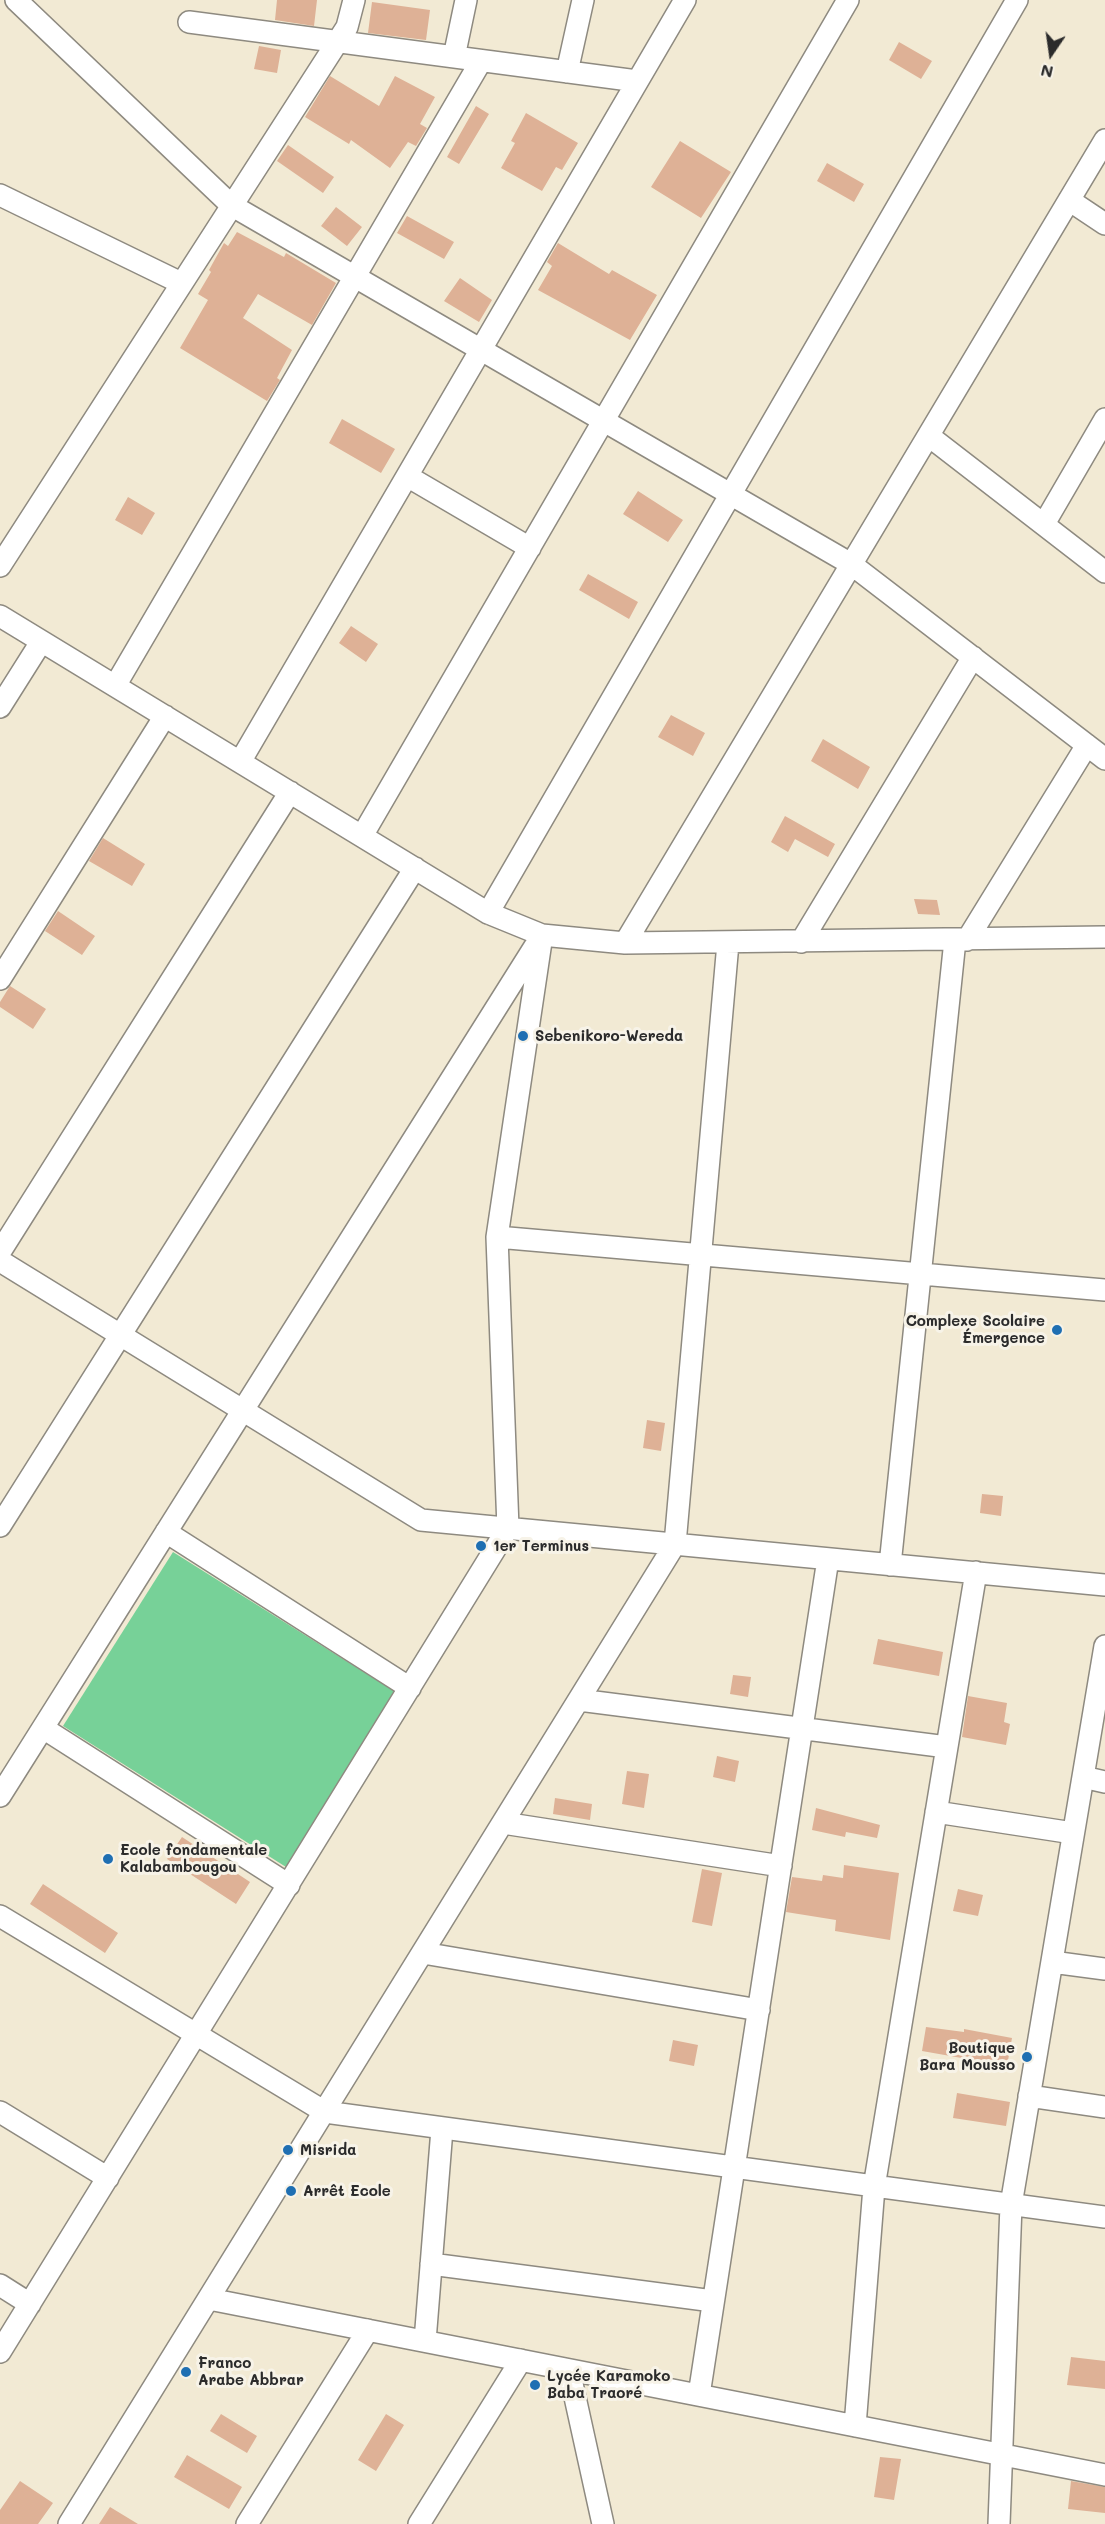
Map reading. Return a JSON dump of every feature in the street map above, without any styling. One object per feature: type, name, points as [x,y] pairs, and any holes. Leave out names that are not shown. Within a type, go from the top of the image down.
[{"type":"street","points":[[16,0],[231,205],[851,564],[1105,759]]},
{"type":"street","points":[[0,566],[338,42],[347,27],[354,0]]},
{"type":"street","points":[[454,57],[466,0]]},
{"type":"street","points":[[567,72],[583,0]]},
{"type":"street","points":[[240,762],[685,0]]},
{"type":"street","points":[[362,836],[848,0]]},
{"type":"street","points":[[488,913],[1017,0]]},
{"type":"street","points":[[189,22],[637,81]]},
{"type":"street","points":[[115,686],[481,61]]},
{"type":"street","points":[[626,944],[1105,141]]},
{"type":"street","points":[[0,195],[181,283]]},
{"type":"street","points":[[1069,200],[1105,224]]},
{"type":"street","points":[[1044,524],[1105,419]]},
{"type":"street","points":[[929,436],[1105,572]]},
{"type":"street","points":[[408,476],[530,548]]},
{"type":"street","points":[[0,616],[488,913],[542,935],[626,944],[1105,938]]},
{"type":"street","points":[[0,707],[41,642]]},
{"type":"street","points":[[801,942],[973,657]]},
{"type":"street","points":[[0,979],[165,716]]},
{"type":"street","points":[[890,1564],[921,1274],[961,940],[1087,745]]},
{"type":"street","points":[[0,1252],[290,792]]},
{"type":"street","points":[[0,1526],[415,868]]},
{"type":"street","points":[[0,2352],[508,1528],[497,1236],[542,935]]},
{"type":"street","points":[[0,1796],[542,935]]},
{"type":"street","points":[[69,2524],[675,1544],[728,943]]},
{"type":"street","points":[[497,1236],[1105,1290]]},
{"type":"street","points":[[0,1261],[421,1520],[1105,1585]]},
{"type":"street","points":[[166,1532],[410,1688]]},
{"type":"street","points":[[699,2395],[828,1559]]},
{"type":"street","points":[[855,2426],[874,2187],[976,1572]]},
{"type":"street","points":[[999,2524],[1011,2205],[1105,1646]]},
{"type":"street","points":[[579,1700],[947,1747]]},
{"type":"street","points":[[43,1728],[289,1885]]},
{"type":"street","points":[[1083,1777],[1105,1782]]},
{"type":"street","points":[[936,1812],[1073,1833]]},
{"type":"street","points":[[503,1823],[781,1866]]},
{"type":"street","points":[[0,1916],[325,2112],[734,2169],[1105,2217]]},
{"type":"street","points":[[423,1953],[759,2010]]},
{"type":"street","points":[[1052,1962],[1105,1969]]},
{"type":"street","points":[[1029,2096],[1105,2107]]},
{"type":"street","points":[[0,2112],[108,2178]]},
{"type":"street","points":[[425,2341],[442,2129]]},
{"type":"street","points":[[431,2264],[713,2301]]},
{"type":"street","points":[[0,2285],[30,2304]]},
{"type":"street","points":[[209,2299],[1105,2475]]},
{"type":"street","points":[[247,2524],[368,2330]]},
{"type":"street","points":[[419,2524],[521,2360]]},
{"type":"street","points":[[569,2370],[599,2520]]},
{"type":"green space","points":[[173,1552],[397,1693],[286,1867],[63,1726]]},
{"type":"building","points":[[277,0],[317,0],[314,26],[275,20]]},
{"type":"building","points":[[372,2],[430,10],[426,40],[368,33]]},
{"type":"building","points":[[899,42],[932,61],[921,79],[889,60]]},
{"type":"building","points":[[259,46],[281,50],[277,73],[254,69]]},
{"type":"building","points":[[330,76],[379,106],[395,76],[435,97],[420,124],[427,128],[416,146],[408,142],[390,168],[351,140],[349,144],[305,117]]},
{"type":"building","points":[[476,106],[489,114],[459,164],[447,157]]},
{"type":"building","points":[[526,113],[578,143],[562,170],[556,167],[542,191],[501,168],[515,143],[511,141]]},
{"type":"building","points":[[680,141],[731,172],[701,218],[651,187]]},
{"type":"building","points":[[288,145],[334,177],[323,193],[277,161]]},
{"type":"building","points":[[827,163],[864,184],[854,202],[817,181]]},
{"type":"building","points":[[336,207],[362,227],[347,246],[321,226]]},
{"type":"building","points":[[407,216],[454,242],[444,259],[397,233]]},
{"type":"building","points":[[237,232],[284,257],[286,253],[336,283],[312,325],[258,294],[243,318],[292,350],[277,378],[280,380],[267,401],[180,348],[208,300],[198,294],[211,272],[209,270],[224,243],[228,246]]},
{"type":"building","points":[[558,243],[609,274],[612,270],[657,295],[630,340],[538,290],[552,266],[547,262]]},
{"type":"building","points":[[460,278],[492,300],[479,322],[444,301]]},
{"type":"building","points":[[342,419],[395,449],[381,473],[329,443]]},
{"type":"building","points":[[638,491],[683,520],[668,542],[623,514]]},
{"type":"building","points":[[128,497],[155,513],[142,535],[115,520]]},
{"type":"building","points":[[588,574],[638,602],[629,619],[579,590]]},
{"type":"building","points":[[351,626],[378,644],[366,662],[339,643]]},
{"type":"building","points":[[671,715],[705,733],[693,756],[658,737]]},
{"type":"building","points":[[823,739],[870,767],[858,789],[811,761]]},
{"type":"building","points":[[785,816],[835,844],[828,857],[795,839],[788,852],[771,842]]},
{"type":"building","points":[[103,838],[145,864],[132,886],[89,861]]},
{"type":"building","points":[[914,899],[937,900],[940,915],[918,914]]},
{"type":"building","points":[[58,911],[95,936],[82,955],[45,931]]},
{"type":"building","points":[[10,986],[46,1009],[33,1029],[0,1007],[0,1002]]},
{"type":"building","points":[[647,1420],[665,1423],[661,1451],[643,1448]]},
{"type":"building","points":[[982,1494],[1003,1496],[1001,1516],[980,1513]]},
{"type":"building","points":[[878,1639],[943,1652],[939,1676],[873,1664]]},
{"type":"building","points":[[733,1675],[751,1677],[748,1697],[730,1694]]},
{"type":"building","points":[[968,1696],[1007,1703],[1004,1722],[1010,1724],[1006,1745],[962,1737]]},
{"type":"building","points":[[717,1756],[739,1761],[735,1782],[713,1777]]},
{"type":"building","points":[[627,1771],[649,1774],[644,1808],[622,1804]]},
{"type":"building","points":[[555,1798],[592,1804],[590,1820],[553,1814]]},
{"type":"building","points":[[816,1808],[880,1825],[877,1838],[846,1832],[845,1837],[812,1830]]},
{"type":"building","points":[[182,1837],[250,1882],[236,1904],[167,1859]]},
{"type":"building","points":[[844,1865],[899,1873],[890,1940],[835,1931],[836,1920],[786,1912],[792,1877],[822,1881],[823,1875],[843,1878]]},
{"type":"building","points":[[702,1869],[722,1873],[712,1926],[692,1922]]},
{"type":"building","points":[[43,1884],[118,1933],[105,1953],[30,1904]]},
{"type":"building","points":[[958,1889],[983,1895],[978,1916],[953,1911]]},
{"type":"building","points":[[926,2027],[964,2032],[964,2029],[1012,2038],[1007,2066],[922,2051]]},
{"type":"building","points":[[673,2040],[698,2045],[694,2066],[669,2061]]},
{"type":"building","points":[[957,2093],[1010,2102],[1006,2126],[953,2118]]},
{"type":"building","points":[[1071,2357],[1105,2361],[1105,2389],[1067,2385]]},
{"type":"building","points":[[221,2414],[257,2436],[247,2453],[210,2431]]},
{"type":"building","points":[[386,2414],[404,2425],[376,2471],[358,2460]]},
{"type":"building","points":[[187,2455],[242,2487],[229,2509],[174,2477]]},
{"type":"building","points":[[880,2457],[901,2459],[894,2500],[874,2497]]},
{"type":"building","points":[[20,2481],[53,2503],[38,2524],[0,2524],[0,2510]]},
{"type":"building","points":[[1071,2481],[1105,2487],[1105,2513],[1068,2509]]},
{"type":"building","points":[[110,2507],[138,2524],[99,2524]]},
{"type":"place","name":"Sebenikoro-Wereda","points":[[523,1036]]},
{"type":"place","name":"Complexe Scolaire Émergence","points":[[1057,1330]]},
{"type":"place","name":"1er Terminus","points":[[481,1546]]},
{"type":"place","name":"Ecole fondamentale Kalabambougou","points":[[108,1859]]},
{"type":"place","name":"Boutique Bara Mousso","points":[[1027,2057]]},
{"type":"place","name":"Misrida","points":[[288,2150]]},
{"type":"place","name":"Arrêt Ecole","points":[[291,2191]]},
{"type":"place","name":"Franco Arabe Abbrar","points":[[186,2372]]},
{"type":"place","name":"Lycée Karamoko Baba Traoré","points":[[535,2385]]}]
